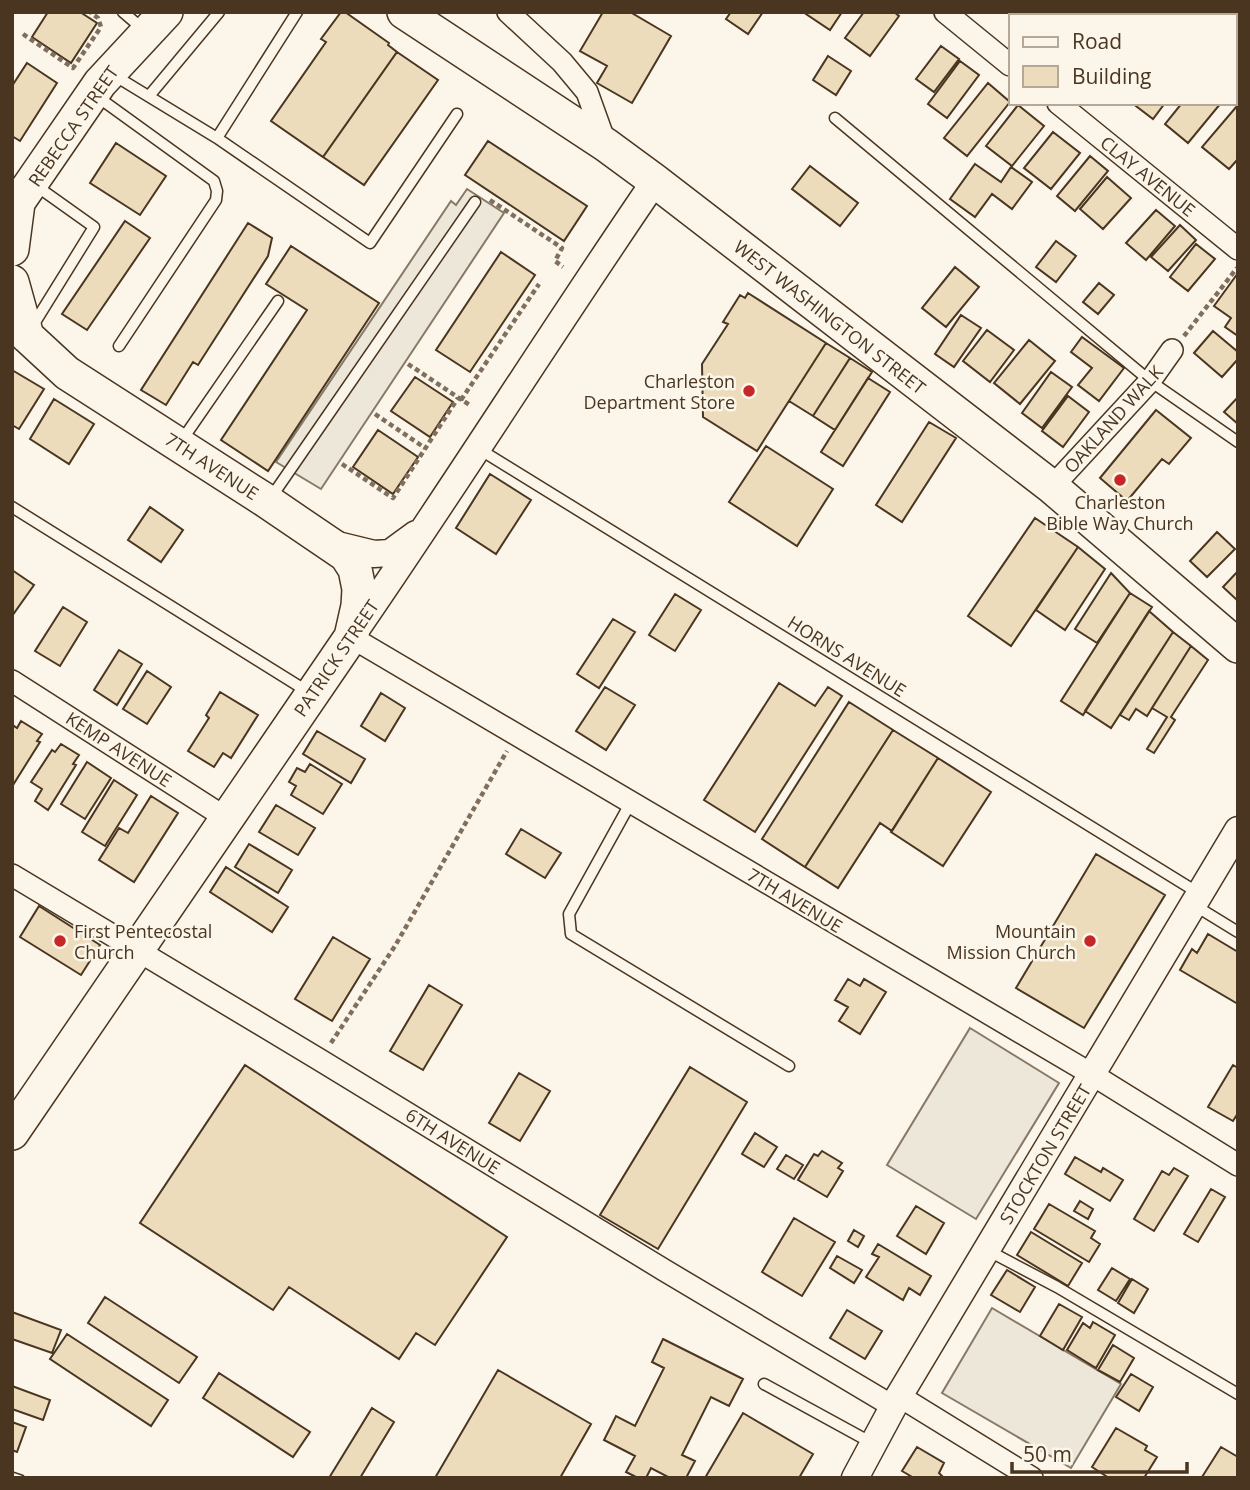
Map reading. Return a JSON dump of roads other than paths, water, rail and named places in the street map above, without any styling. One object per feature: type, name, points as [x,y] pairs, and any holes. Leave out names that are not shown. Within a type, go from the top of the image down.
[{"type":"main road","name":"WEST WASHINGTON STREET","points":[[404,12],[606,145],[655,181],[1052,487],[1238,646]]},
{"type":"main road","name":"REBECCA STREET","points":[[21,199],[145,19]]},
{"type":"main road","points":[[12,248],[21,199]]},
{"type":"main road","points":[[12,282],[19,328]]},
{"type":"main road","name":"7TH AVENUE","points":[[19,328],[67,373],[329,542]]},
{"type":"main road","points":[[329,542],[346,555],[355,569],[359,589],[358,606],[351,637]]},
{"type":"main road","name":"PATRICK STREET","points":[[15,1127],[351,637]]},
{"type":"street","points":[[509,12],[562,62],[587,92],[606,145]]},
{"type":"street","points":[[945,12],[1009,64]]},
{"type":"street","name":"CLAY AVENUE","points":[[1060,105],[1238,249]]},
{"type":"street","name":"PATRICK STREET","points":[[351,637],[655,181]]},
{"type":"street","name":"OAKLAND WALK","points":[[1052,487],[1150,381],[1172,350]]},
{"type":"street","name":"7TH AVENUE","points":[[329,542],[373,554],[390,553],[428,524]]},
{"type":"street","name":"7TH AVENUE","points":[[351,637],[1093,1075],[1238,1165]]},
{"type":"street","name":"KEMP AVENUE","points":[[12,681],[226,818]]},
{"type":"street","name":"STOCKTON STREET","points":[[855,1478],[897,1401],[1238,830]]},
{"type":"street","name":"6TH AVENUE","points":[[12,875],[652,1263],[1032,1478]]},
{"type":"lane","points":[[149,96],[219,12]]},
{"type":"lane","points":[[217,138],[295,13]]},
{"type":"lane","points":[[101,83],[149,96],[217,138],[370,243],[457,114]]},
{"type":"lane","points":[[101,83],[214,181],[217,191],[215,200],[119,346]]},
{"type":"lane","points":[[835,118],[1150,381],[1238,442]]},
{"type":"lane","points":[[268,502],[477,198]]},
{"type":"lane","points":[[19,328],[94,228],[21,199]]},
{"type":"lane","points":[[179,445],[278,301]]},
{"type":"lane","name":"HORNS AVENUE","points":[[476,448],[1197,900],[1238,932]]},
{"type":"lane","points":[[12,507],[312,694]]},
{"type":"lane","points":[[631,802],[569,914],[571,934],[789,1066]]},
{"type":"lane","points":[[987,1250],[1057,1287],[1238,1394]]},
{"type":"lane","points":[[764,1384],[874,1444]]},
{"type":"railway","points":[[12,1475],[21,1478]]},
{"type":"place","name":"Charleston Department Store","points":[[749,391]]},
{"type":"place","name":"Charleston Bible Way Church","points":[[1120,480]]},
{"type":"place","name":"First Pentecostal Church","points":[[60,941]]},
{"type":"place","name":"Mountain Mission Church","points":[[1090,941]]}]
